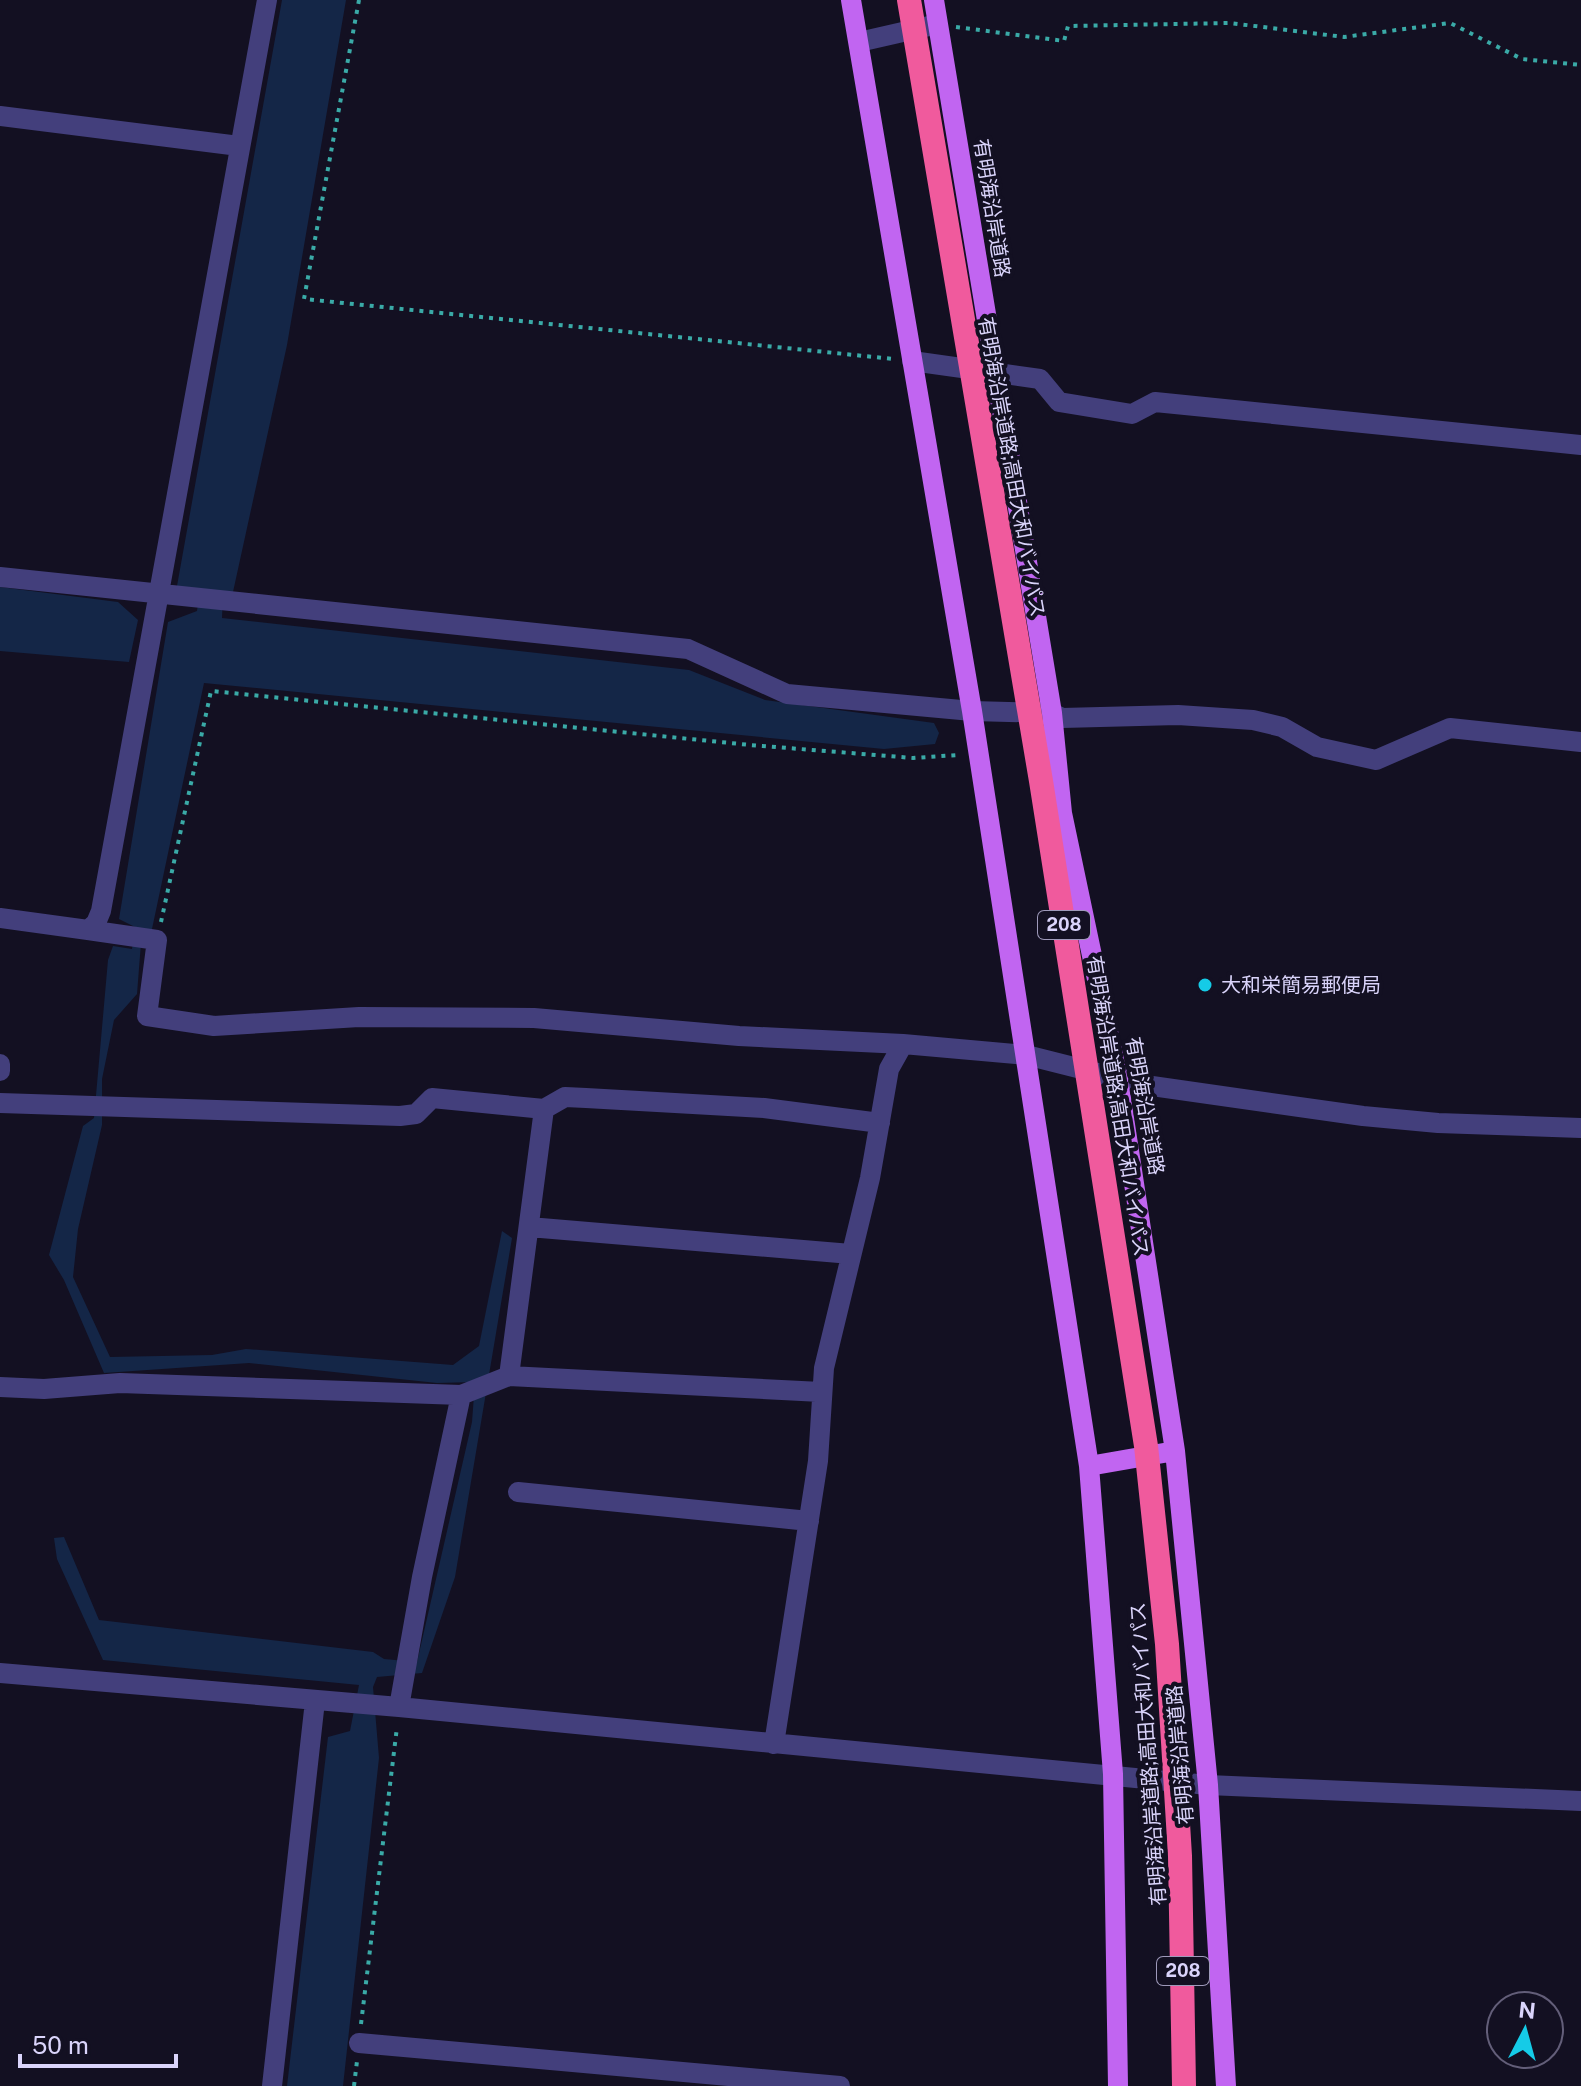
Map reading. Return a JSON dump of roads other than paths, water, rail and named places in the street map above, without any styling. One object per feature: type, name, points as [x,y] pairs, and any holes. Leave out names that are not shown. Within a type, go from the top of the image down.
[{"type":"highway","name":"有明海沿岸道路;高田大和バイパス","points":[[909,0],[1126,1306],[1146,1446],[1165,1629],[1180,1856],[1184,2086]]},
{"type":"main road","points":[[851,0],[979,754],[1089,1466],[1113,1774],[1118,2086]]},
{"type":"main road","name":"有明海沿岸道路","points":[[934,0],[1052,713],[1062,813],[1118,1079],[1175,1451],[1208,1785],[1226,2086]]},
{"type":"main road","points":[[1089,1466],[1175,1451]]},
{"type":"street","points":[[88,930],[101,911],[267,0]]},
{"type":"street","points":[[859,42],[938,24]]},
{"type":"street","points":[[0,116],[239,146]]},
{"type":"street","points":[[912,361],[1040,379],[1059,402],[1132,414],[1155,402],[1581,445]]},
{"type":"street","points":[[0,577],[688,649],[787,694],[972,711],[1052,713],[1062,718],[1178,715],[1253,720],[1282,727],[1317,747],[1376,760],[1450,728],[1581,742]]},
{"type":"street","points":[[0,918],[157,940],[147,1016],[214,1026],[359,1017],[534,1018],[739,1036],[903,1044],[1026,1055],[1118,1079],[1363,1116],[1438,1123],[1581,1128]]},
{"type":"street","points":[[774,1744],[818,1461],[821,1392],[889,1069],[903,1044]]},
{"type":"street","points":[[0,1064],[0,1071]]},
{"type":"street","points":[[0,1103],[400,1116],[416,1114],[432,1098],[544,1109],[565,1097],[764,1108],[880,1123]]},
{"type":"street","points":[[509,1376],[544,1109]]},
{"type":"street","points":[[529,1227],[851,1254]]},
{"type":"street","points":[[0,1387],[44,1389],[120,1383],[461,1395],[509,1376],[821,1392]]},
{"type":"street","points":[[399,1707],[422,1577],[461,1395]]},
{"type":"street","points":[[518,1492],[809,1521]]},
{"type":"street","points":[[0,1673],[399,1707],[1208,1785],[1581,1801]]},
{"type":"street","points":[[272,2086],[315,1701]]},
{"type":"street","points":[[359,2043],[840,2086]]},
{"type":"water","points":[[282,0],[346,0],[287,345],[233,592],[223,592],[222,618],[689,670],[765,700],[934,723],[939,733],[935,744],[884,749],[204,683],[152,929],[142,930],[137,994],[114,1020],[102,1079],[102,1125],[78,1229],[73,1277],[110,1357],[212,1355],[246,1349],[453,1365],[479,1346],[502,1231],[512,1238],[455,1577],[422,1673],[377,1677],[373,1687],[379,1758],[343,2086],[287,2086],[328,1737],[350,1731],[359,1685],[103,1660],[57,1559],[54,1538],[64,1537],[99,1620],[373,1652],[384,1659],[417,1662],[472,1422],[475,1382],[437,1383],[249,1363],[104,1373],[64,1280],[49,1255],[83,1126],[94,1118],[108,960],[113,946],[132,949],[135,927],[119,919],[168,622],[197,611],[199,596],[177,586]]},
{"type":"water","points":[[0,587],[118,602],[138,620],[129,662],[0,651]]},
{"type":"place","name":"大和栄簡易郵便局","points":[[1205,985]]}]
